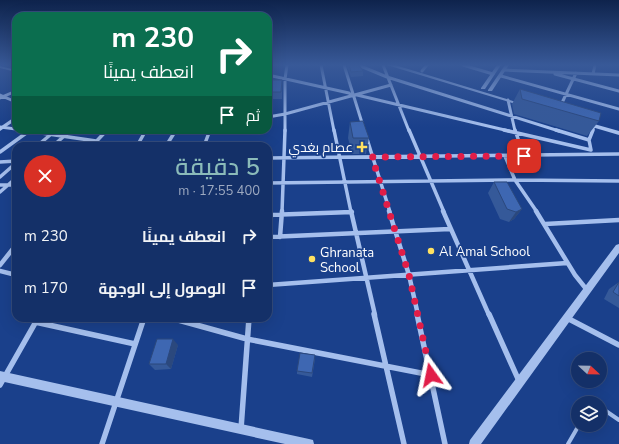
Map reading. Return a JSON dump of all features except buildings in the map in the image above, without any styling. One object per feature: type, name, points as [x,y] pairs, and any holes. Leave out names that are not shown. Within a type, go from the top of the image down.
[{"type":"street","points":[[280,237],[285,158],[285,86]]},
{"type":"street","points":[[315,86],[591,150]]},
{"type":"street","points":[[351,86],[409,275],[445,444]]},
{"type":"street","points":[[272,116],[389,86]]},
{"type":"street","points":[[391,86],[450,229],[519,382]]},
{"type":"street","points":[[415,86],[589,140]]},
{"type":"street","points":[[459,86],[508,100],[529,104],[475,86]]},
{"type":"street","points":[[490,90],[493,86]]},
{"type":"street","points":[[536,86],[619,109]]},
{"type":"street","points":[[558,111],[570,86]]},
{"type":"street","points":[[599,86],[619,91]]},
{"type":"street","points":[[325,88],[339,158],[404,444]]},
{"type":"street","points":[[1,97],[12,93]]},
{"type":"street","points":[[1,97],[12,101]]},
{"type":"street","points":[[508,100],[516,133],[524,156]]},
{"type":"street","points":[[619,128],[580,119],[594,126],[619,133]]},
{"type":"street","points":[[1,128],[12,121]]},
{"type":"street","points":[[592,154],[589,140],[594,126]]},
{"type":"street","points":[[1,128],[12,129]]},
{"type":"street","points":[[14,142],[25,134]]},
{"type":"street","points":[[45,134],[96,141],[103,134]]},
{"type":"street","points":[[42,142],[50,135]]},
{"type":"street","points":[[57,142],[63,137]]},
{"type":"street","points":[[0,152],[12,143]]},
{"type":"street","points":[[272,158],[619,154]]},
{"type":"street","points":[[505,156],[515,180],[545,224],[567,263],[587,290]]},
{"type":"street","points":[[0,162],[12,162]]},
{"type":"street","points":[[0,177],[12,166]]},
{"type":"street","points":[[272,183],[515,180],[619,181]]},
{"type":"street","points":[[0,192],[12,181]]},
{"type":"street","points":[[0,185],[9,184]]},
{"type":"street","points":[[272,215],[352,212]]},
{"type":"street","points":[[545,224],[619,220]]},
{"type":"street","points":[[272,237],[450,229]]},
{"type":"street","points":[[474,444],[619,248]]},
{"type":"street","points":[[0,265],[12,250]]},
{"type":"street","points":[[272,285],[567,263]]},
{"type":"street","points":[[0,270],[12,274]]},
{"type":"street","points":[[567,318],[619,345]]},
{"type":"street","points":[[36,322],[1,379],[116,402],[309,444]]},
{"type":"street","points":[[45,322],[135,344]]},
{"type":"street","points":[[102,444],[143,322]]},
{"type":"street","points":[[185,322],[247,339],[431,375]]},
{"type":"street","points":[[241,429],[249,322]]},
{"type":"lane","points":[[607,412],[619,420]]},
{"type":"lane","points":[[568,444],[575,432]]},
{"type":"place","name":"عصام بغدي","points":[[362,147]]},
{"type":"place","name":"Al Amal School","points":[[431,251]]},
{"type":"place","name":"Ghranata School","points":[[312,259]]},
{"type":"route","points":[[431,375],[409,275],[372,157],[524,156]]}]
